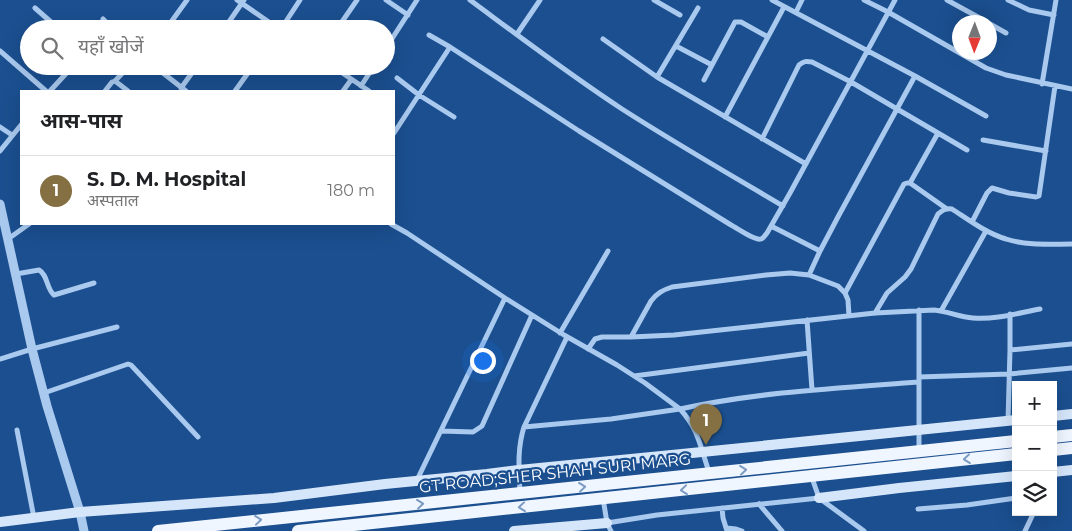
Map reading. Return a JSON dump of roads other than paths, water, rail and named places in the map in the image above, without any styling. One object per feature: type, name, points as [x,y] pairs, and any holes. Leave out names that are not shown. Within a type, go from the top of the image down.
[{"type":"main road","points":[[1057,416],[1072,414]]},
{"type":"main road","points":[[0,522],[80,512],[274,498],[519,470],[1012,420]]},
{"type":"main road","points":[[1057,437],[1072,436]]},
{"type":"main road","name":"GT ROAD;SHER SHAH SURI MARG","points":[[158,531],[1012,441]]},
{"type":"main road","points":[[1057,450],[1072,448]]},
{"type":"main road","name":"GT ROAD;SHER SHAH SURI MARG","points":[[298,531],[1012,454]]},
{"type":"main road","points":[[1057,472],[1072,470]]},
{"type":"main road","points":[[819,498],[1012,476]]},
{"type":"main road","points":[[514,531],[609,527]]},
{"type":"street","points":[[173,20],[187,0]]},
{"type":"street","points":[[286,20],[300,0]]},
{"type":"street","points":[[343,20],[357,0]]},
{"type":"street","points":[[386,0],[408,15]]},
{"type":"street","points":[[395,34],[418,0]]},
{"type":"street","points":[[470,0],[622,109],[783,206]]},
{"type":"street","points":[[517,34],[540,0]]},
{"type":"street","points":[[654,0],[680,15]]},
{"type":"street","points":[[772,0],[986,116]]},
{"type":"street","points":[[796,12],[802,0]]},
{"type":"street","points":[[864,0],[986,68],[1042,84],[1072,89]]},
{"type":"street","points":[[429,35],[579,131],[757,239],[762,238],[783,206],[896,0]]},
{"type":"street","points":[[947,0],[974,15]]},
{"type":"street","points":[[1008,0],[1029,10],[1054,15]]},
{"type":"street","points":[[1042,84],[1056,0]]},
{"type":"street","points":[[229,20],[241,1],[267,20]]},
{"type":"street","points":[[725,117],[784,6]]},
{"type":"street","points":[[35,8],[49,20]]},
{"type":"street","points":[[657,77],[698,8]]},
{"type":"street","points":[[704,80],[736,22],[741,22],[768,37]]},
{"type":"street","points":[[997,28],[1006,33]]},
{"type":"street","points":[[604,39],[657,77],[806,164]]},
{"type":"street","points":[[676,46],[712,64]]},
{"type":"street","points":[[395,131],[450,47]]},
{"type":"street","points":[[0,51],[20,68]]},
{"type":"street","points":[[762,139],[799,65],[806,61],[812,62],[851,82],[967,150]]},
{"type":"street","points":[[28,75],[45,90]]},
{"type":"street","points":[[51,90],[65,75]]},
{"type":"street","points":[[105,90],[121,75]]},
{"type":"street","points":[[165,75],[183,90],[191,75]]},
{"type":"street","points":[[236,90],[247,75]]},
{"type":"street","points":[[344,75],[367,90]]},
{"type":"street","points":[[361,86],[368,75]]},
{"type":"street","points":[[809,275],[820,251],[915,76]]},
{"type":"street","points":[[397,78],[419,95],[454,117]]},
{"type":"street","points":[[344,90],[351,80]]},
{"type":"street","points":[[115,81],[127,90]]},
{"type":"street","points":[[972,222],[987,193],[992,188],[1018,194],[1039,196],[1055,86]]},
{"type":"street","points":[[0,127],[12,135]]},
{"type":"street","points":[[0,151],[20,127]]},
{"type":"street","points":[[910,183],[938,133]]},
{"type":"street","points":[[983,140],[1046,151]]},
{"type":"street","points":[[845,293],[904,184],[910,183],[986,231],[1007,240],[1023,243],[1072,244]]},
{"type":"street","points":[[0,204],[32,349],[84,531]]},
{"type":"street","points":[[875,313],[887,294],[911,269],[938,214],[947,208]]},
{"type":"street","points":[[8,239],[28,225]]},
{"type":"street","points":[[393,225],[560,333],[634,376],[680,409],[696,431],[710,473]]},
{"type":"street","points":[[771,226],[820,251]]},
{"type":"street","points":[[941,310],[986,231]]},
{"type":"street","points":[[560,333],[608,251]]},
{"type":"street","points":[[16,274],[42,271],[50,292],[54,296],[94,283]]},
{"type":"street","points":[[631,337],[651,301],[660,291],[672,287],[766,275],[790,273],[809,275],[838,286],[845,293],[848,300],[849,316]]},
{"type":"street","points":[[417,481],[506,298]]},
{"type":"street","points":[[588,349],[597,338],[674,334],[875,313],[941,310],[964,317],[975,318],[1040,309]]},
{"type":"street","points":[[919,310],[919,451]]},
{"type":"street","points":[[1010,314],[1012,420]]},
{"type":"street","points":[[441,431],[473,432],[482,426],[532,315]]},
{"type":"street","points":[[808,320],[812,390]]},
{"type":"street","points":[[0,359],[117,327]]},
{"type":"street","points":[[520,493],[520,438],[567,337]]},
{"type":"street","points":[[1010,350],[1072,344]]},
{"type":"street","points":[[634,376],[809,353]]},
{"type":"street","points":[[44,393],[128,364],[198,437]]},
{"type":"street","points":[[524,427],[611,419],[708,403],[812,390],[1072,368]]},
{"type":"street","points":[[17,430],[34,518]]},
{"type":"street","points":[[809,463],[819,498],[864,531]]},
{"type":"street","points":[[603,498],[609,527],[657,515],[819,498]]},
{"type":"street","points":[[918,509],[1012,499]]},
{"type":"street","points":[[759,504],[782,531]]},
{"type":"street","points":[[722,508],[727,529],[742,531]]},
{"type":"street","points":[[1025,531],[1032,516]]},
{"type":"place","name":"S. D. M. Hospital","points":[[706,445]]}]
